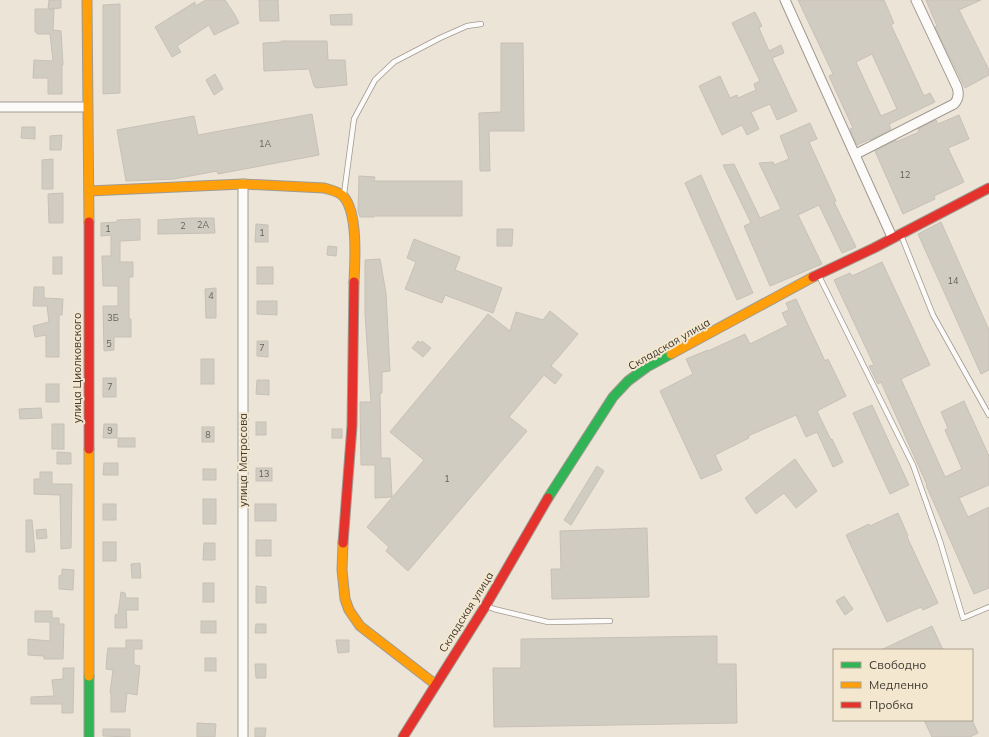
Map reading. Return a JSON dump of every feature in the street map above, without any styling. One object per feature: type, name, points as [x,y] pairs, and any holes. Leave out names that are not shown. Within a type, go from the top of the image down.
[{"type":"street","name":"улица Циолковского","points":[[87,0],[89,191],[89,737]]},
{"type":"street","points":[[785,0],[856,154],[896,235]]},
{"type":"street","points":[[856,154],[954,104],[957,100],[957,87],[916,0]]},
{"type":"street","points":[[0,107],[88,107]]},
{"type":"street","points":[[89,191],[243,184],[324,188],[335,191],[344,197],[350,212],[355,237],[352,426],[344,521],[342,570],[345,599],[349,610],[360,626],[435,684]]},
{"type":"street","name":"улица Матросова","points":[[243,184],[243,737]]},
{"type":"street","name":"Складская улица","points":[[403,737],[435,684],[486,606],[554,487],[613,397],[628,381],[647,367],[819,274],[874,248],[896,235],[989,188]]},
{"type":"lane","points":[[344,197],[354,120],[374,80],[394,62],[433,41],[467,26],[481,24]]},
{"type":"lane","points":[[896,235],[933,315],[989,414]]},
{"type":"lane","points":[[819,274],[913,465],[940,541],[963,618],[989,607]]},
{"type":"lane","points":[[486,606],[494,610],[548,622],[610,621]]},
{"type":"building","points":[[49,0],[61,0],[61,8],[48,9]]},
{"type":"building","points":[[206,0],[225,0],[239,23],[214,35],[209,25],[177,46],[181,52],[172,57],[155,27],[195,2],[195,6]]},
{"type":"building","points":[[259,0],[278,0],[279,21],[260,21]]},
{"type":"building","points":[[798,0],[884,0],[894,23],[891,25],[924,96],[930,93],[935,102],[889,124],[891,129],[857,145],[850,129],[853,128],[829,76],[833,74]],"holes":[[[872,54],[897,109],[881,116],[856,62]]]},
{"type":"building","points":[[926,0],[981,0],[959,10],[989,70],[989,75],[965,88],[935,27],[937,26]]},
{"type":"building","points":[[120,4],[120,93],[103,94],[103,5]]},
{"type":"building","points":[[35,9],[54,9],[53,30],[61,31],[63,65],[62,94],[48,94],[48,78],[33,78],[34,60],[53,61],[50,34],[37,34],[37,32],[35,32]]},
{"type":"building","points":[[755,12],[762,26],[759,28],[769,51],[781,45],[784,53],[772,58],[797,111],[777,120],[770,104],[751,112],[759,129],[747,135],[742,125],[722,135],[699,86],[720,76],[730,98],[737,95],[738,98],[756,90],[754,84],[760,81],[732,23]]},
{"type":"building","points":[[352,14],[352,25],[331,25],[330,15]]},
{"type":"building","points":[[281,41],[327,41],[328,60],[345,60],[347,85],[316,88],[309,69],[264,71],[263,43]]},
{"type":"building","points":[[501,43],[523,43],[524,131],[489,131],[490,171],[480,171],[479,113],[501,112]]},
{"type":"building","points":[[215,74],[223,89],[214,95],[206,80]]},
{"type":"building","points":[[312,114],[319,155],[218,174],[217,171],[174,179],[126,181],[117,130],[194,116],[198,135]]},
{"type":"building","points":[[959,115],[969,139],[948,148],[964,182],[934,196],[935,199],[903,214],[875,151],[896,140],[896,142],[919,132],[918,129],[936,120],[938,124]]},
{"type":"building","points":[[810,123],[817,139],[809,142],[836,201],[834,202],[856,247],[842,253],[819,205],[798,215],[822,264],[770,286],[744,226],[751,223],[723,165],[734,164],[760,218],[781,209],[759,163],[773,162],[774,165],[789,159],[780,136]]},
{"type":"building","points":[[22,127],[35,127],[35,139],[21,138]]},
{"type":"building","points":[[62,135],[61,150],[50,150],[50,136]]},
{"type":"building","points":[[53,159],[53,189],[42,189],[42,160]]},
{"type":"building","points":[[701,175],[753,293],[737,300],[685,183]]},
{"type":"building","points":[[359,176],[375,177],[374,181],[462,181],[462,216],[360,217],[358,211]]},
{"type":"building","points":[[63,193],[63,223],[49,223],[48,194]]},
{"type":"building","points":[[214,218],[215,233],[158,234],[158,220]]},
{"type":"building","points":[[140,219],[140,240],[120,241],[120,262],[133,262],[133,277],[129,277],[129,319],[131,319],[131,337],[114,337],[114,350],[104,351],[103,306],[118,306],[118,286],[103,286],[102,256],[111,256],[111,235],[101,236],[101,223],[117,222],[117,220]]},
{"type":"building","points":[[941,222],[989,330],[989,370],[981,374],[918,234]]},
{"type":"building","points":[[256,224],[268,225],[268,242],[255,242]]},
{"type":"building","points":[[497,229],[513,229],[512,246],[497,246]]},
{"type":"building","points":[[414,239],[460,257],[455,270],[502,288],[493,313],[445,295],[442,303],[405,289],[416,262],[407,258]]},
{"type":"building","points":[[328,246],[337,247],[336,256],[327,255]]},
{"type":"building","points":[[53,257],[62,257],[62,274],[53,274]]},
{"type":"building","points":[[380,259],[386,293],[390,371],[382,372],[382,393],[380,393],[381,458],[390,458],[392,497],[375,498],[375,465],[361,465],[360,402],[371,402],[365,314],[365,260]]},
{"type":"building","points":[[882,262],[930,365],[901,379],[945,477],[962,469],[945,430],[948,428],[941,412],[964,401],[989,456],[989,485],[959,498],[968,517],[989,507],[989,588],[974,594],[881,382],[878,384],[869,366],[874,365],[834,280],[850,273],[852,276]]},
{"type":"building","points":[[257,267],[273,267],[273,284],[257,284]]},
{"type":"building","points":[[34,287],[44,287],[44,298],[63,299],[62,315],[59,315],[59,357],[46,357],[46,335],[35,337],[33,326],[49,322],[47,306],[33,306]]},
{"type":"building","points":[[216,288],[216,318],[206,318],[205,289]]},
{"type":"building","points":[[796,299],[825,361],[828,359],[846,396],[817,411],[843,462],[833,467],[817,432],[806,437],[796,415],[748,436],[749,438],[715,455],[722,470],[701,479],[660,391],[693,374],[686,359],[708,351],[745,334],[750,344],[788,325],[782,313],[789,310],[786,303]]},
{"type":"building","points":[[257,301],[277,301],[277,315],[257,314]]},
{"type":"building","points":[[550,311],[578,334],[551,366],[562,375],[555,384],[544,375],[509,417],[527,431],[408,571],[386,551],[389,547],[367,527],[424,460],[390,432],[488,314],[510,331],[516,312],[543,320]]},
{"type":"building","points":[[257,341],[268,341],[268,357],[257,356]]},
{"type":"building","points":[[418,341],[421,343],[422,341],[431,348],[423,357],[412,348]]},
{"type":"building","points":[[201,359],[214,359],[214,384],[201,384]]},
{"type":"building","points":[[103,378],[116,378],[116,397],[103,397]]},
{"type":"building","points":[[257,380],[269,380],[269,395],[256,394]]},
{"type":"building","points":[[46,384],[59,384],[59,402],[46,402]]},
{"type":"building","points":[[872,405],[909,485],[890,494],[853,413]]},
{"type":"building","points":[[41,408],[42,418],[20,419],[19,409]]},
{"type":"building","points":[[256,422],[266,422],[266,435],[256,435]]},
{"type":"building","points":[[52,424],[64,424],[64,449],[52,449]]},
{"type":"building","points":[[104,424],[117,424],[117,438],[103,438]]},
{"type":"building","points":[[202,427],[214,427],[214,442],[202,442]]},
{"type":"building","points":[[332,429],[342,429],[342,438],[332,438]]},
{"type":"building","points":[[118,438],[135,438],[135,447],[118,447]]},
{"type":"building","points":[[57,452],[71,453],[71,464],[57,464]]},
{"type":"building","points":[[795,459],[817,491],[796,508],[784,493],[756,514],[745,498]]},
{"type":"building","points":[[104,463],[118,463],[118,475],[103,475]]},
{"type":"building","points":[[597,466],[604,471],[571,525],[564,520]]},
{"type":"building","points":[[256,468],[272,468],[272,481],[256,481]]},
{"type":"building","points":[[203,469],[216,469],[216,480],[203,480]]},
{"type":"building","points":[[40,472],[52,472],[52,484],[72,484],[71,548],[61,549],[60,495],[34,494],[34,479],[40,479]]},
{"type":"building","points":[[203,499],[216,499],[216,524],[203,524]]},
{"type":"building","points":[[103,504],[116,504],[116,520],[103,520]]},
{"type":"building","points":[[255,504],[276,504],[276,521],[255,521]]},
{"type":"building","points":[[898,513],[908,536],[907,537],[938,603],[923,610],[921,607],[887,622],[846,535]]},
{"type":"building","points":[[26,520],[32,520],[35,552],[26,552]]},
{"type":"building","points":[[647,528],[649,597],[552,599],[551,569],[561,569],[560,531]]},
{"type":"building","points":[[46,529],[47,538],[37,539],[36,530]]},
{"type":"building","points":[[256,540],[271,540],[271,556],[256,556]]},
{"type":"building","points":[[103,542],[116,542],[116,561],[103,561]]},
{"type":"building","points":[[204,543],[215,543],[215,560],[203,560]]},
{"type":"building","points":[[140,563],[141,578],[132,578],[131,564]]},
{"type":"building","points":[[62,569],[74,570],[73,590],[59,589],[59,576],[62,575]]},
{"type":"building","points":[[203,583],[214,583],[214,602],[203,602]]},
{"type":"building","points":[[256,586],[266,587],[266,603],[256,603]]},
{"type":"building","points":[[121,592],[125,593],[126,598],[138,598],[138,610],[126,610],[127,628],[115,628],[115,615],[118,614]]},
{"type":"building","points":[[844,596],[853,609],[845,615],[836,601]]},
{"type":"building","points":[[35,611],[52,611],[52,618],[59,618],[59,624],[64,624],[63,659],[44,659],[44,656],[28,655],[28,639],[50,641],[50,622],[35,622]]},
{"type":"building","points":[[201,621],[216,621],[216,633],[201,633]]},
{"type":"building","points":[[256,624],[266,624],[266,633],[255,633]]},
{"type":"building","points":[[932,626],[943,649],[883,649]]},
{"type":"building","points":[[717,636],[717,664],[736,664],[737,723],[494,727],[493,668],[521,668],[521,639]]},
{"type":"building","points":[[126,640],[142,640],[142,649],[134,649],[134,665],[140,666],[137,695],[127,693],[125,712],[111,712],[110,693],[113,670],[106,669],[108,648],[126,648]]},
{"type":"building","points":[[336,640],[349,640],[349,652],[338,653]]},
{"type":"building","points":[[205,658],[216,658],[216,671],[205,671]]},
{"type":"building","points":[[255,664],[266,664],[266,678],[256,678]]},
{"type":"building","points":[[63,668],[74,668],[73,713],[62,713],[62,704],[31,704],[31,697],[54,696],[52,680],[63,679]]},
{"type":"building","points":[[924,721],[972,721],[978,733],[970,737],[932,737]]},
{"type":"building","points":[[197,723],[216,724],[215,737],[197,737]]},
{"type":"building","points":[[255,728],[266,728],[265,737],[255,737]]},
{"type":"building","points":[[103,729],[130,729],[130,737],[103,736]]},
{"type":"traffic: fast","points":[[548,498],[613,397],[628,381],[647,367],[671,354]]},
{"type":"traffic: fast","points":[[89,676],[89,737]]},
{"type":"traffic: slow","points":[[87,0],[89,222]]},
{"type":"traffic: slow","points":[[89,191],[243,184],[324,188],[340,193],[344,197],[352,214],[354,226],[354,282]]},
{"type":"traffic: slow","points":[[671,354],[813,277]]},
{"type":"traffic: slow","points":[[89,449],[89,676]]},
{"type":"traffic: slow","points":[[343,543],[342,570],[345,599],[349,610],[360,626],[435,684]]},
{"type":"traffic: jam","points":[[813,277],[874,248],[989,188]]},
{"type":"traffic: jam","points":[[89,222],[89,449]]},
{"type":"traffic: jam","points":[[343,543],[352,426],[354,282]]},
{"type":"traffic: jam","points":[[403,737],[486,605],[548,498]]}]
